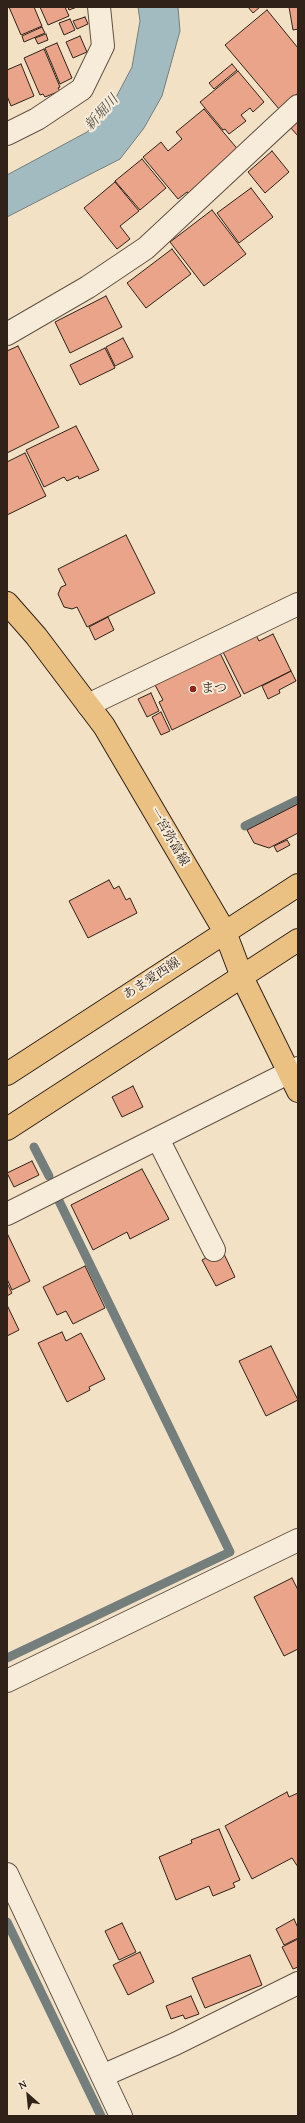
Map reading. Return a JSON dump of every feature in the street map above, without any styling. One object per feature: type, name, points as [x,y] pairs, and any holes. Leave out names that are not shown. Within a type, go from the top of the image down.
[{"type":"main road","name":"一宮弥富線","points":[[7,603],[36,636],[104,726],[225,932],[242,977],[295,1077]]},
{"type":"main road","name":"あま愛西線","points":[[7,1074],[298,885]]},
{"type":"main road","points":[[7,1129],[298,940]]},
{"type":"street","points":[[7,134],[37,119],[82,89],[103,46],[98,7]]},
{"type":"street","points":[[7,334],[88,287],[146,248],[298,106]]},
{"type":"street","points":[[88,705],[298,604]]},
{"type":"street","points":[[7,1214],[158,1139],[295,1077]]},
{"type":"street","points":[[158,1139],[214,1250]]},
{"type":"street","points":[[7,1681],[298,1540]]},
{"type":"street","points":[[7,1874],[121,2116]]},
{"type":"street","points":[[102,2076],[175,2044],[298,1983]]},
{"type":"water","points":[[138,7],[178,7],[180,31],[162,96],[144,128],[120,159],[7,217],[7,175],[87,132],[112,105],[132,67],[140,21]]},
{"type":"building","points":[[9,7],[34,7],[42,26],[21,35]]},
{"type":"building","points":[[40,7],[65,7],[69,16],[48,25]]},
{"type":"building","points":[[68,7],[77,7],[69,10]]},
{"type":"building","points":[[248,7],[260,7],[253,13]]},
{"type":"building","points":[[289,7],[298,7],[298,29],[293,30]]},
{"type":"building","points":[[267,10],[298,48],[298,93],[279,109],[225,45]]},
{"type":"building","points":[[85,17],[88,24],[77,29],[73,21]]},
{"type":"building","points":[[70,19],[75,30],[64,35],[59,23]]},
{"type":"building","points":[[42,27],[45,33],[24,42],[22,36]]},
{"type":"building","points":[[46,34],[48,40],[38,44],[35,38]]},
{"type":"building","points":[[80,36],[87,52],[73,58],[66,42]]},
{"type":"building","points":[[57,43],[72,78],[60,84],[45,48]]},
{"type":"building","points":[[44,49],[60,87],[58,88],[60,91],[45,97],[43,94],[40,95],[24,58]]},
{"type":"building","points":[[21,64],[34,96],[11,106],[7,96],[7,70]]},
{"type":"building","points":[[232,64],[237,70],[214,89],[209,83]]},
{"type":"building","points":[[238,71],[264,102],[253,112],[250,108],[241,115],[246,121],[229,134],[225,129],[223,130],[200,102]]},
{"type":"building","points":[[204,109],[240,152],[190,194],[187,192],[178,199],[143,157],[161,142],[168,151],[182,139],[176,132]]},
{"type":"building","points":[[298,121],[298,136],[290,127]]},
{"type":"building","points":[[272,151],[289,172],[265,193],[248,172]]},
{"type":"building","points":[[142,159],[166,188],[140,210],[115,181]]},
{"type":"building","points":[[115,182],[139,211],[120,226],[130,239],[117,249],[84,208]]},
{"type":"building","points":[[251,188],[273,217],[239,243],[217,213]]},
{"type":"building","points":[[212,210],[246,254],[204,286],[170,242]]},
{"type":"building","points":[[172,249],[191,274],[146,308],[127,283]]},
{"type":"building","points":[[106,296],[122,327],[70,353],[55,322]]},
{"type":"building","points":[[123,338],[133,357],[115,366],[106,347]]},
{"type":"building","points":[[18,346],[59,427],[7,453],[7,351]]},
{"type":"building","points":[[105,348],[115,368],[80,385],[70,365]]},
{"type":"building","points":[[76,426],[99,470],[79,479],[78,476],[67,481],[64,477],[44,487],[26,450]]},
{"type":"building","points":[[25,453],[46,496],[7,515],[7,462]]},
{"type":"building","points":[[126,535],[155,593],[87,627],[77,607],[72,609],[64,607],[58,594],[61,587],[66,585],[58,569]]},
{"type":"building","points":[[108,617],[114,630],[95,640],[89,627]]},
{"type":"building","points":[[273,634],[291,671],[244,694],[223,652],[256,635],[259,641]]},
{"type":"building","points":[[220,653],[241,696],[172,730],[159,702],[163,700],[155,685]]},
{"type":"building","points":[[291,671],[296,681],[279,690],[280,693],[268,699],[262,686]]},
{"type":"building","points":[[151,693],[159,711],[147,717],[138,699]]},
{"type":"building","points":[[161,712],[170,731],[161,735],[152,717]]},
{"type":"building","points":[[298,804],[298,833],[269,848],[254,843],[247,830]]},
{"type":"building","points":[[287,840],[290,845],[277,852],[274,846]]},
{"type":"building","points":[[109,880],[114,889],[119,886],[126,900],[130,898],[137,913],[88,938],[69,901]]},
{"type":"building","points":[[133,1086],[143,1107],[122,1117],[112,1097]]},
{"type":"building","points":[[32,1161],[39,1175],[14,1187],[7,1173]]},
{"type":"building","points":[[142,1169],[169,1219],[130,1239],[127,1232],[93,1250],[71,1205]]},
{"type":"building","points":[[7,1233],[30,1281],[12,1290],[7,1279]]},
{"type":"building","points":[[222,1250],[235,1277],[216,1286],[202,1260]]},
{"type":"building","points":[[85,1266],[105,1308],[73,1324],[66,1311],[57,1315],[43,1287]]},
{"type":"building","points":[[7,1283],[12,1293],[7,1296]]},
{"type":"building","points":[[7,1305],[19,1330],[7,1336]]},
{"type":"building","points":[[62,1332],[66,1341],[81,1333],[105,1379],[89,1387],[90,1390],[67,1402],[38,1343]]},
{"type":"building","points":[[271,1346],[298,1400],[266,1416],[239,1361]]},
{"type":"building","points":[[292,1578],[298,1590],[298,1649],[284,1656],[254,1597]]},
{"type":"building","points":[[287,1792],[289,1797],[298,1793],[298,1867],[292,1858],[252,1879],[225,1826]]},
{"type":"building","points":[[219,1829],[240,1880],[233,1883],[235,1887],[213,1896],[209,1886],[176,1900],[159,1857],[192,1843],[191,1840]]},
{"type":"building","points":[[294,1919],[298,1928],[298,1938],[284,1945],[276,1929]]},
{"type":"building","points":[[122,1923],[136,1952],[119,1960],[105,1931]]},
{"type":"building","points":[[298,1939],[298,1967],[293,1969],[282,1947]]},
{"type":"building","points":[[140,1952],[154,1982],[128,1995],[113,1965]]},
{"type":"building","points":[[250,1955],[262,1985],[205,2008],[192,1978]]},
{"type":"building","points":[[191,1996],[199,2014],[185,2019],[183,2015],[171,2019],[166,2006]]},
{"type":"waterway","points":[[245,826],[298,800]]},
{"type":"waterway","points":[[34,1147],[49,1176]]},
{"type":"waterway","points":[[7,1658],[230,1552],[59,1201]]},
{"type":"waterway","points":[[7,1922],[101,2116]]},
{"type":"place","name":"まつ","points":[[193,689]]},
{"type":"water label","name":"新堀川","points":[[102,113]]}]
